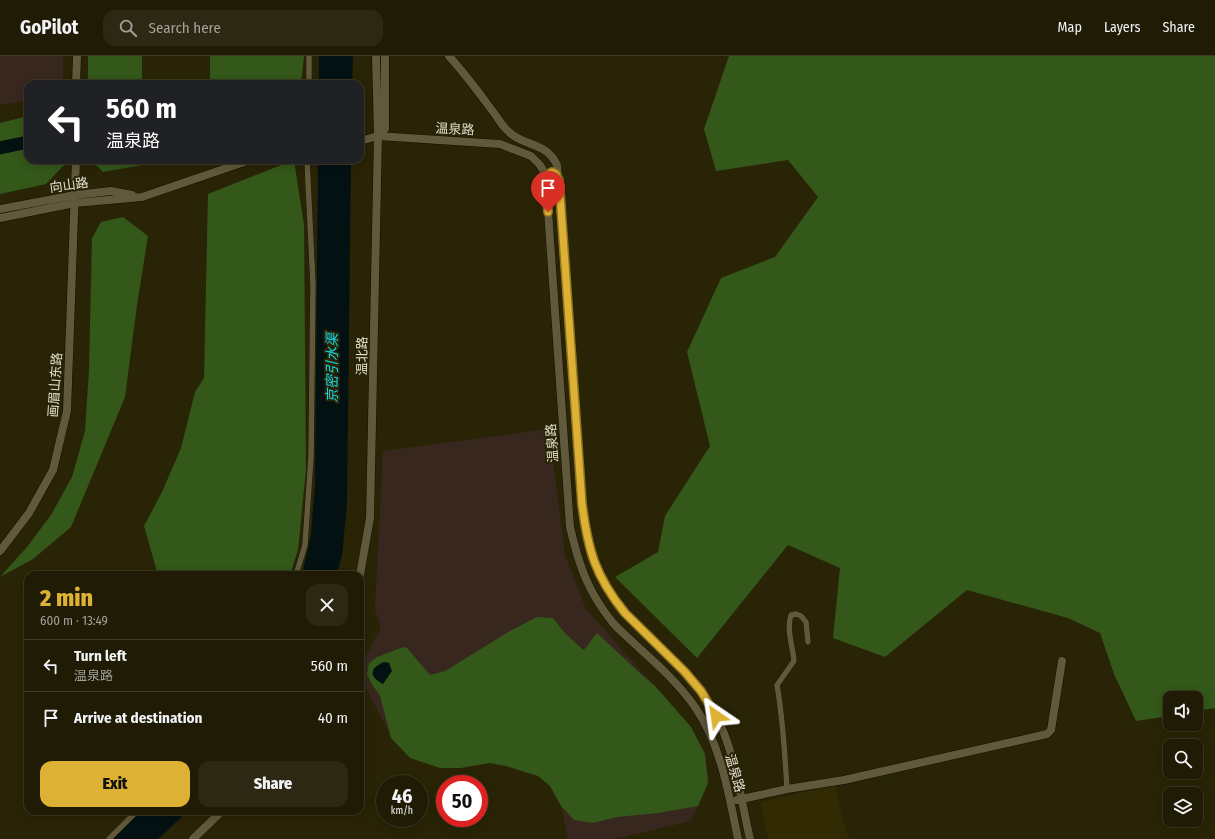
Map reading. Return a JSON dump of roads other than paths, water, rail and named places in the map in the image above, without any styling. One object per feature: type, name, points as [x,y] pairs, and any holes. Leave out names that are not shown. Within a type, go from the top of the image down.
[{"type":"main road","points":[[76,56],[76,80]]},
{"type":"main road","name":"温北路","points":[[361,571],[370,518],[378,136],[376,56]]},
{"type":"main road","points":[[378,136],[385,129],[385,56]]},
{"type":"main road","name":"温泉路","points":[[449,56],[465,74],[508,131],[518,139],[548,151],[557,165],[582,504],[589,547],[600,577],[617,603],[625,613],[684,671],[701,691],[716,716],[726,739],[750,839]]},
{"type":"main road","name":"温泉路","points":[[364,140],[378,136],[500,144],[531,156],[540,165],[544,172],[546,182],[570,527],[580,565],[591,591],[614,624],[668,675],[696,709],[714,744],[730,801],[738,839]]},
{"type":"main road","name":"画眉山东路","points":[[0,551],[29,514],[53,470],[67,411],[76,164]]},
{"type":"main road","name":"向山路","points":[[0,209],[75,199],[142,197],[238,164]]},
{"type":"main road","points":[[546,182],[549,174],[552,172],[556,174],[559,180]]},
{"type":"main road","name":"向山路","points":[[0,218],[75,199]]},
{"type":"main road","points":[[730,801],[786,789],[844,780],[1046,734],[1051,730],[1062,661]]},
{"type":"main road","points":[[193,839],[218,815]]},
{"type":"street","points":[[309,56],[309,80]]},
{"type":"street","points":[[297,571],[305,545],[311,457],[313,285],[307,164]]},
{"type":"street","points":[[786,789],[781,713],[777,685],[794,661],[794,650],[789,630],[791,616],[796,614],[801,616],[806,622],[808,642]]},
{"type":"street","points":[[109,839],[133,815]]},
{"type":"water","points":[[319,56],[353,56],[352,80],[319,80]]},
{"type":"water","name":"京密引水渠","points":[[318,164],[351,164],[347,503],[342,556],[337,571],[303,571],[311,535],[315,485]]},
{"type":"water","points":[[384,662],[389,663],[392,671],[383,684],[373,676],[373,670],[379,664]]},
{"type":"water","points":[[135,815],[184,815],[158,839],[111,839]]},
{"type":"waterway","points":[[0,148],[24,143]]}]
